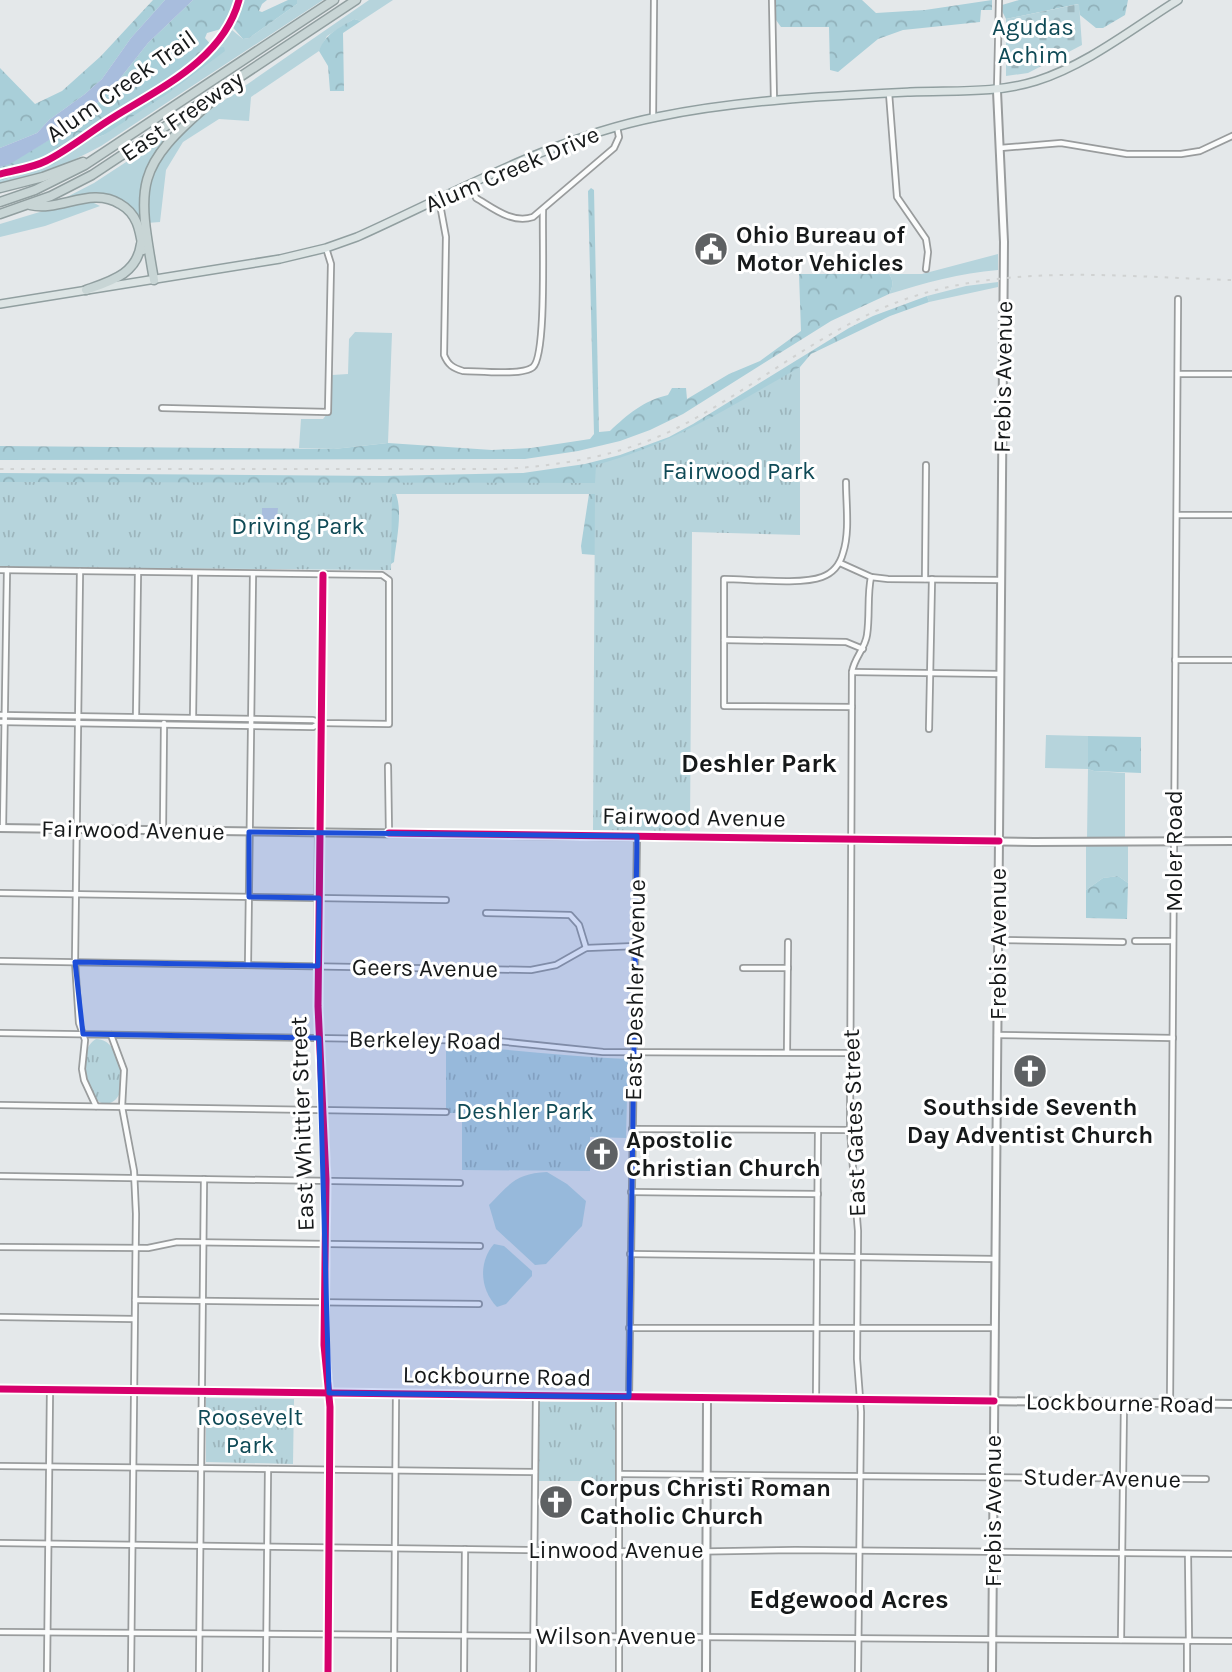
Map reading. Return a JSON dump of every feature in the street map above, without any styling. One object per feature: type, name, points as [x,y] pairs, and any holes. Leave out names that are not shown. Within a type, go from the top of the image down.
[{"type":"highway","name":"East Freeway","points":[[0,202],[46,185],[89,162],[334,0]]},
{"type":"highway","name":"East Freeway","points":[[0,214],[30,205],[92,175],[356,0]]},
{"type":"highway","points":[[154,279],[143,209],[144,187],[148,175],[162,149],[177,132],[238,79]]},
{"type":"highway","points":[[0,188],[43,177],[80,162],[89,162]]},
{"type":"highway","points":[[30,205],[39,207],[89,197],[110,199],[123,205],[133,214],[141,234],[148,274],[154,279]]},
{"type":"highway","points":[[86,290],[126,273],[139,254],[141,234]]},
{"type":"main road","name":"Alum Creek Drive","points":[[0,304],[281,259],[326,248],[357,237],[551,148],[617,126],[653,118],[774,102],[889,93],[997,91],[1039,80],[1074,64],[1178,0]]},
{"type":"main road","name":"Frebis Avenue","points":[[992,1672],[1004,242],[997,91]]},
{"type":"main road","name":"Fairwood Avenue","points":[[1,828],[999,841],[1232,841]]},
{"type":"main road","name":"East Whittier Street","points":[[319,832],[319,1038],[326,1181],[324,1345],[329,1393],[330,1470],[327,1672]]},
{"type":"main road","name":"Lockbourne Road","points":[[0,1389],[1232,1404]]},
{"type":"main road","points":[[706,1672],[707,1398]]},
{"type":"street","points":[[653,118],[654,0]]},
{"type":"street","points":[[772,0],[774,102]]},
{"type":"street","points":[[997,91],[999,0]]},
{"type":"street","points":[[889,93],[897,197],[926,239],[926,269]]},
{"type":"street","points":[[471,184],[476,198],[509,217],[527,219],[543,211],[614,148],[619,141],[617,126]]},
{"type":"street","points":[[999,148],[1061,143],[1127,154],[1181,154],[1200,151],[1232,136]]},
{"type":"street","points":[[439,199],[445,225],[444,348],[447,362],[463,371],[520,372],[532,368],[538,360],[543,211]]},
{"type":"street","points":[[162,408],[328,412],[331,264],[326,248]]},
{"type":"street","name":"Moler Road","points":[[1170,1403],[1178,299]]},
{"type":"street","points":[[1178,374],[1232,374]]},
{"type":"street","points":[[925,579],[926,466]]},
{"type":"street","points":[[846,482],[845,543],[840,563],[831,572],[814,579],[724,579],[724,706],[852,707]]},
{"type":"street","points":[[1177,515],[1232,515]]},
{"type":"street","points":[[840,563],[871,577],[1001,580]]},
{"type":"street","points":[[0,570],[382,575],[389,580],[389,724],[193,717],[2,715]]},
{"type":"street","points":[[1,828],[7,570]]},
{"type":"street","points":[[80,571],[75,962],[79,1023],[85,1040],[82,1059],[84,1080],[96,1106]]},
{"type":"street","points":[[136,717],[138,572]]},
{"type":"street","points":[[193,717],[195,573]]},
{"type":"street","points":[[248,965],[253,574]]},
{"type":"street","name":"East Whittier Street","points":[[319,832],[323,575]]},
{"type":"street","name":"East Gates Street","points":[[858,1672],[858,1209],[850,1130],[852,672],[868,632],[871,577]]},
{"type":"street","points":[[929,729],[932,579]]},
{"type":"street","points":[[724,640],[846,642],[863,649]]},
{"type":"street","points":[[1175,660],[1232,660]]},
{"type":"street","points":[[852,672],[1000,674]]},
{"type":"street","points":[[163,830],[164,717]]},
{"type":"street","points":[[2,722],[313,727],[320,723]]},
{"type":"street","points":[[388,766],[389,834]]},
{"type":"street","name":"East Deshler Avenue","points":[[629,1397],[637,836]]},
{"type":"street","points":[[0,893],[446,900]]},
{"type":"street","points":[[486,913],[570,915],[579,925],[586,948]]},
{"type":"street","points":[[998,940],[1123,942]]},
{"type":"street","points":[[1135,941],[1173,941]]},
{"type":"street","points":[[787,1052],[788,942]]},
{"type":"street","name":"Geers Avenue","points":[[0,961],[531,970],[556,965],[586,948],[636,946]]},
{"type":"street","points":[[743,968],[788,968]]},
{"type":"street","name":"Berkeley Road","points":[[0,1033],[497,1041],[603,1052],[850,1053]]},
{"type":"street","points":[[111,1035],[124,1070],[122,1107],[135,1178],[131,1672]]},
{"type":"street","points":[[997,1035],[1173,1038]]},
{"type":"street","points":[[0,1105],[446,1112]]},
{"type":"street","points":[[632,1129],[850,1130]]},
{"type":"street","points":[[816,1399],[818,1131]]},
{"type":"street","points":[[0,1176],[460,1183]]},
{"type":"street","points":[[199,1672],[204,1179]]},
{"type":"street","points":[[631,1192],[818,1194]]},
{"type":"street","points":[[0,1247],[152,1248],[177,1242],[480,1246]]},
{"type":"street","points":[[630,1254],[995,1259]]},
{"type":"street","points":[[135,1300],[478,1304]]},
{"type":"street","points":[[0,1317],[134,1319]]},
{"type":"street","points":[[629,1328],[995,1328]]},
{"type":"street","points":[[47,1672],[50,1390]]},
{"type":"street","points":[[394,1672],[396,1394]]},
{"type":"street","points":[[533,1672],[536,1396]]},
{"type":"street","points":[[619,1397],[619,1672]]},
{"type":"street","points":[[1121,1640],[1124,1402]]},
{"type":"street","points":[[0,1466],[535,1472]]},
{"type":"street","points":[[266,1672],[268,1469]]},
{"type":"street","name":"Studer Avenue","points":[[620,1474],[1206,1479]]},
{"type":"street","name":"Linwood Avenue","points":[[0,1544],[1232,1555]]},
{"type":"street","points":[[464,1672],[465,1549]]},
{"type":"street","points":[[1187,1672],[1188,1554]]},
{"type":"street","name":"Wilson Avenue","points":[[0,1633],[1232,1641]]},
{"type":"highlighted area","points":[[249,832],[637,836],[629,1397],[329,1393],[319,1038],[83,1034],[75,962],[318,966],[319,898],[249,897]]},
{"type":"green space","points":[[153,0],[165,0],[131,38],[102,79],[49,120],[37,133],[0,148],[0,68],[35,104],[62,91],[101,56]]},
{"type":"green space","points":[[193,0],[267,0],[259,11],[262,12],[288,0],[297,0],[297,4],[249,38],[243,39],[229,23],[221,29],[207,33],[205,38],[214,48],[224,47],[225,51],[170,92],[104,135],[83,142],[54,164],[0,181],[0,167],[77,123],[114,86],[148,43]]},
{"type":"green space","points":[[297,0],[323,0],[101,146],[52,169],[0,185],[0,181],[44,168],[83,142],[104,135],[214,48],[232,24],[232,30],[243,39],[249,38],[297,4]]},
{"type":"green space","points":[[369,0],[393,0],[361,21],[354,19],[327,36],[319,51],[251,97],[249,121],[219,119],[183,142],[166,170],[160,222],[147,223],[146,188],[161,155],[194,121]]},
{"type":"green space","points":[[775,0],[862,0],[876,13],[925,10],[992,0],[992,10],[981,10],[980,22],[903,30],[878,39],[838,72],[830,70],[829,27],[781,27],[776,20]]},
{"type":"green space","points":[[1019,0],[1128,0],[1125,15],[1103,28],[1096,28],[1080,15],[1078,4],[1006,19],[1002,5]]},
{"type":"green space","name":"Agudas Achim","points":[[1079,4],[1082,45],[1028,73],[1006,76],[1006,19]]},
{"type":"green space","points":[[354,19],[361,21],[343,33],[344,91],[330,91],[328,66],[319,51],[329,36]]},
{"type":"green space","points":[[172,132],[144,175],[140,196],[142,224],[118,199],[64,201],[63,199],[94,183]]},
{"type":"green space","points":[[591,188],[594,190],[599,432],[610,431],[636,409],[668,395],[672,388],[686,388],[687,399],[729,374],[760,361],[801,331],[799,274],[889,274],[891,289],[889,294],[831,321],[683,414],[620,441],[578,451],[525,459],[0,460],[0,446],[334,449],[388,443],[492,450],[531,448],[590,439],[594,434],[588,191]]},
{"type":"green space","points":[[92,202],[100,206],[45,226],[0,237],[0,224],[43,211]]},
{"type":"green space","points":[[998,254],[998,270],[956,276],[889,294],[892,279],[889,274],[922,274]]},
{"type":"green space","points":[[998,282],[998,287],[929,302],[927,296],[966,286]]},
{"type":"green space","name":"Driving Park","points":[[927,296],[929,302],[890,316],[811,354],[800,367],[800,374],[595,545],[595,555],[582,554],[581,546],[589,494],[396,494],[398,527],[394,562],[391,564],[0,483],[0,473],[384,476],[523,473],[585,464],[620,455],[669,437],[849,328]]},
{"type":"green space","points":[[355,332],[392,333],[388,443],[334,449],[299,448],[301,419],[323,419],[331,409],[332,375],[348,374],[349,339]]},
{"type":"green space","points":[[800,367],[800,535],[692,532],[690,831],[593,830],[595,494],[392,494],[391,570],[0,567],[0,482],[595,483],[596,465],[650,447],[675,435]]},
{"type":"green space","points":[[1046,735],[1088,736],[1088,769],[1045,768]]},
{"type":"green space","points":[[1088,736],[1141,737],[1141,773],[1088,769]]},
{"type":"green space","points":[[1088,769],[1125,773],[1125,838],[1087,839]]},
{"type":"green space","points":[[1086,845],[1128,846],[1128,883],[1118,876],[1103,878],[1086,890]]},
{"type":"green space","points":[[1118,876],[1128,883],[1127,919],[1086,918],[1086,890],[1103,878]]},
{"type":"green space","points":[[96,1039],[105,1041],[112,1048],[121,1068],[121,1090],[117,1098],[110,1103],[102,1103],[94,1098],[85,1078],[85,1055]]},
{"type":"green space","name":"Deshler Park","points":[[446,1046],[628,1059],[626,1138],[590,1137],[590,1171],[462,1170],[462,1113],[446,1113]]},
{"type":"green space","points":[[547,1172],[567,1184],[586,1201],[582,1226],[546,1264],[535,1265],[496,1229],[489,1205],[521,1177]]},
{"type":"green space","points":[[494,1244],[504,1246],[532,1271],[532,1276],[506,1304],[497,1307],[487,1293],[483,1276],[485,1259]]},
{"type":"green space","name":"Roosevelt Park","points":[[206,1398],[294,1399],[293,1464],[206,1462]]},
{"type":"green space","points":[[539,1402],[616,1402],[616,1481],[539,1481]]},
{"type":"shaded area","points":[[165,0],[193,0],[148,43],[114,86],[77,123],[10,164],[0,167],[0,148],[37,133],[49,120],[102,79],[131,38]]},
{"type":"shaded area","points":[[262,508],[278,508],[276,527],[272,527],[269,522],[269,531],[257,527],[257,520],[262,520]]},
{"type":"railway","points":[[0,469],[505,469],[550,465],[616,452],[658,437],[706,412],[812,345],[866,315],[936,290],[977,282],[1062,275],[1232,280]]},
{"type":"cycle path","name":"Alum Creek Trail","points":[[0,174],[35,165],[55,156],[188,69],[219,39],[231,21],[239,0]]},
{"type":"cycle path","points":[[323,575],[318,1006],[326,1180],[324,1345],[330,1407],[328,1672]]},
{"type":"cycle path","points":[[389,833],[999,841]]},
{"type":"cycle path","points":[[0,1389],[994,1401]]},
{"type":"place","name":"Ohio Bureau of Motor Vehicles","points":[[711,249]]},
{"type":"place","name":"Southside Seventh Day Adventist Church","points":[[1030,1071]]},
{"type":"place","name":"Apostolic Christian Church","points":[[602,1154]]},
{"type":"place","name":"Corpus Christi Roman Catholic Church","points":[[556,1502]]},
{"type":"district","name":"Deshler Park","points":[[759,763]]},
{"type":"district","name":"Edgewood Acres","points":[[849,1599]]},
{"type":"park label","name":"Fairwood Park","points":[[739,471]]}]
